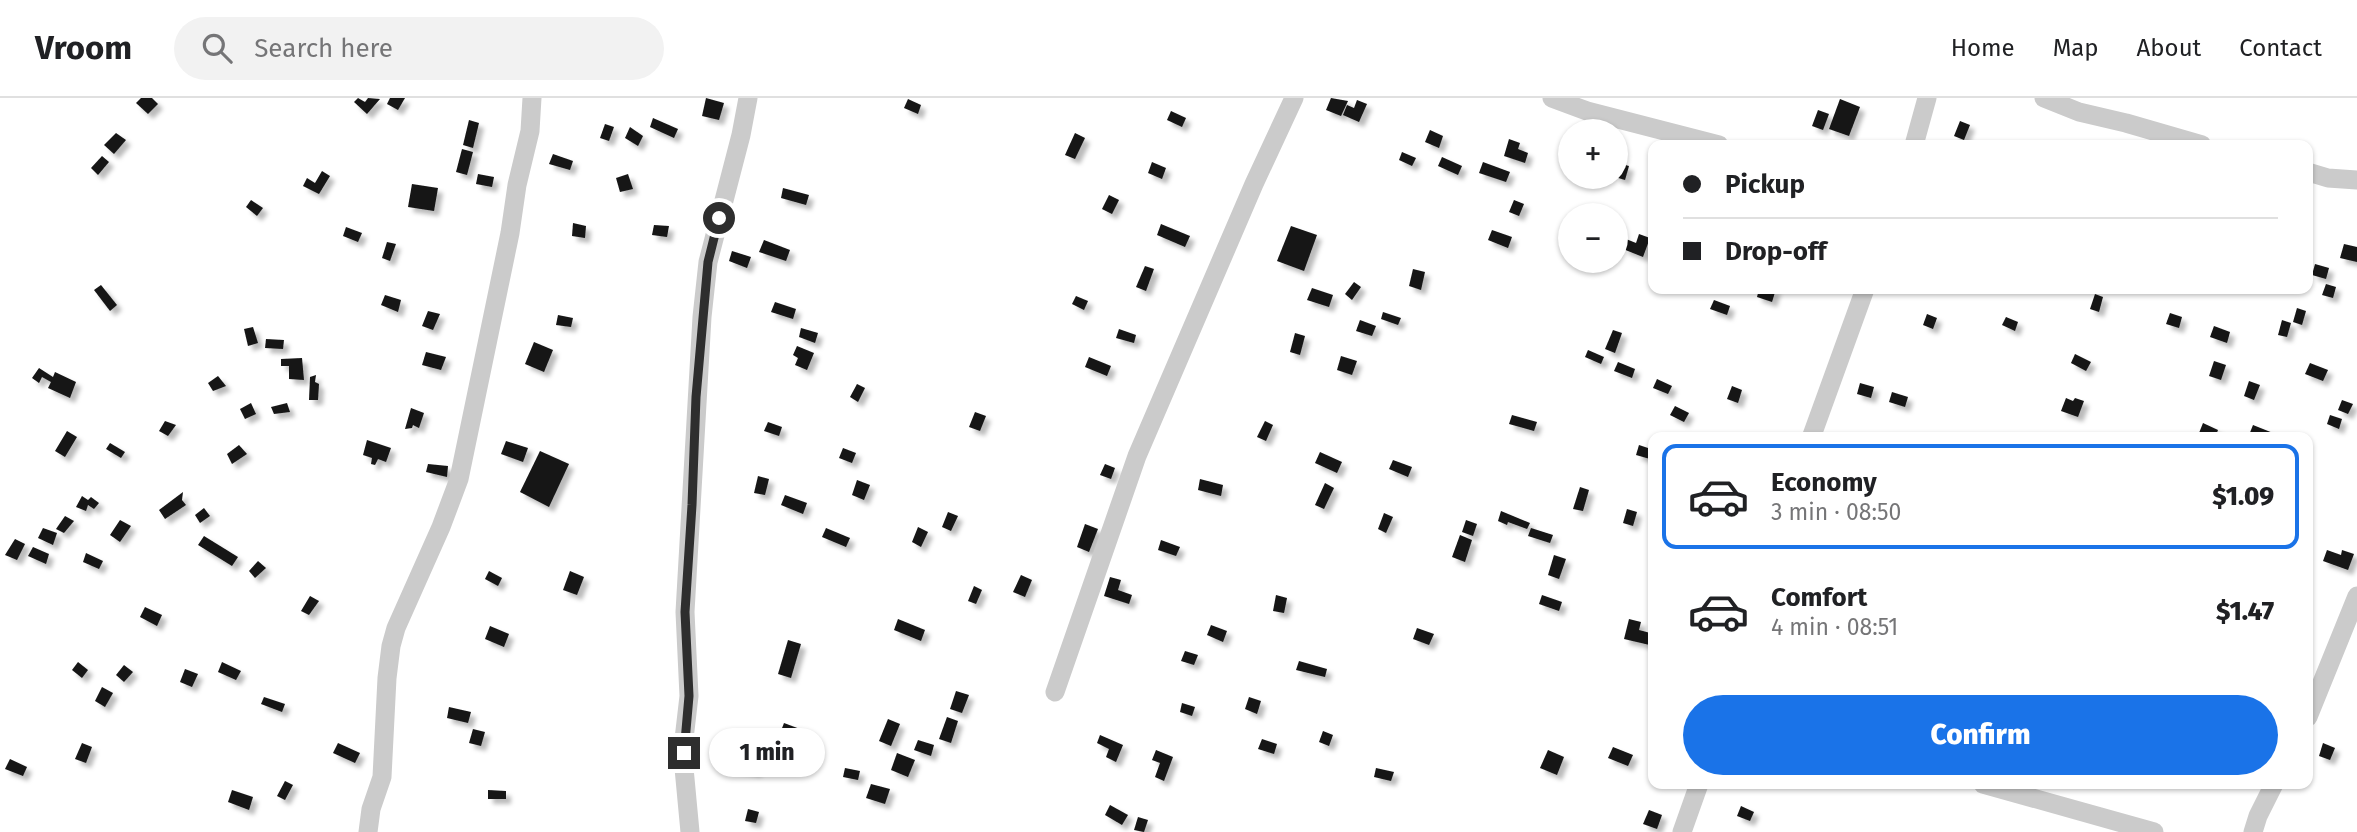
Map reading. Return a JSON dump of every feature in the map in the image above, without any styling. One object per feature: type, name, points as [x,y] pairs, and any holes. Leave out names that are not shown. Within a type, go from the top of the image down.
[{"type":"street","points":[[368,832],[371,809],[382,778],[391,646],[396,628],[459,480],[530,131],[532,98]]},
{"type":"street","points":[[690,832],[684,768],[689,696],[685,612],[701,331],[708,262],[748,98]]},
{"type":"street","points":[[1055,692],[1137,456],[1294,98]]},
{"type":"street","points":[[1552,98],[1587,111],[1700,140]]},
{"type":"street","points":[[1915,140],[1927,98]]},
{"type":"street","points":[[2044,98],[2079,112],[2126,122],[2185,140]]},
{"type":"street","points":[[2313,174],[2328,178],[2357,180]]},
{"type":"street","points":[[1813,432],[1862,294]]},
{"type":"street","points":[[2313,705],[2357,596]]},
{"type":"street","points":[[1682,832],[1697,789]]},
{"type":"street","points":[[2001,789],[2154,832]]},
{"type":"street","points":[[2253,832],[2272,789]]},
{"type":"building","points":[[141,98],[152,98],[158,104],[148,114],[136,103]]},
{"type":"building","points":[[358,98],[365,102],[368,98],[380,99],[367,114],[354,102]]},
{"type":"building","points":[[390,98],[405,98],[398,110],[387,104]]},
{"type":"building","points":[[706,98],[724,103],[719,120],[702,116]]},
{"type":"building","points":[[1331,98],[1348,101],[1341,116],[1326,110]]},
{"type":"building","points":[[908,99],[921,105],[918,114],[904,108]]},
{"type":"building","points":[[1840,99],[1860,107],[1849,136],[1829,129]]},
{"type":"building","points":[[1357,100],[1367,104],[1359,122],[1343,115],[1347,105],[1354,108]]},
{"type":"building","points":[[1818,110],[1829,114],[1823,130],[1812,126]]},
{"type":"building","points":[[1171,111],[1186,118],[1182,127],[1167,120]]},
{"type":"building","points":[[653,118],[678,129],[674,138],[650,127]]},
{"type":"building","points":[[469,120],[479,123],[473,148],[463,145]]},
{"type":"building","points":[[1960,121],[1970,125],[1964,140],[1954,136]]},
{"type":"building","points":[[605,124],[614,127],[609,141],[600,138]]},
{"type":"building","points":[[630,127],[643,136],[638,146],[625,138]]},
{"type":"building","points":[[1430,130],[1443,136],[1439,148],[1425,142]]},
{"type":"building","points":[[116,133],[126,140],[114,154],[104,145]]},
{"type":"building","points":[[1075,133],[1085,138],[1075,159],[1065,155]]},
{"type":"building","points":[[1509,139],[1520,143],[1518,149],[1528,153],[1525,163],[1504,156]]},
{"type":"building","points":[[462,149],[473,152],[467,175],[456,172]]},
{"type":"building","points":[[1402,152],[1416,158],[1412,166],[1399,160]]},
{"type":"building","points":[[553,154],[573,161],[570,170],[549,164]]},
{"type":"building","points":[[102,156],[109,162],[98,175],[91,168]]},
{"type":"building","points":[[1442,157],[1462,166],[1458,175],[1438,166]]},
{"type":"building","points":[[1152,162],[1166,168],[1162,179],[1148,173]]},
{"type":"building","points":[[1483,162],[1510,172],[1506,182],[1479,173]]},
{"type":"building","points":[[322,171],[330,176],[319,194],[303,186],[307,178],[315,183]]},
{"type":"building","points":[[478,174],[494,177],[492,187],[476,184]]},
{"type":"building","points":[[628,174],[633,189],[620,192],[616,178]]},
{"type":"building","points":[[412,184],[438,188],[434,211],[408,207]]},
{"type":"building","points":[[783,188],[809,195],[806,205],[781,198]]},
{"type":"building","points":[[1109,195],[1119,200],[1112,214],[1102,209]]},
{"type":"building","points":[[251,200],[263,208],[257,216],[246,207]]},
{"type":"building","points":[[1514,200],[1524,204],[1519,216],[1509,212]]},
{"type":"building","points":[[573,223],[586,226],[585,238],[572,236]]},
{"type":"building","points":[[1161,224],[1190,236],[1185,247],[1157,235]]},
{"type":"building","points":[[654,225],[669,226],[667,237],[652,235]]},
{"type":"building","points":[[1291,226],[1317,235],[1304,271],[1277,261]]},
{"type":"building","points":[[346,227],[362,233],[358,242],[343,236]]},
{"type":"building","points":[[1492,230],[1512,237],[1508,248],[1488,240]]},
{"type":"building","points":[[1639,234],[1648,237],[1643,257],[1628,251],[1628,240],[1636,243]]},
{"type":"building","points":[[764,240],[790,250],[786,261],[759,252]]},
{"type":"building","points":[[387,242],[396,244],[390,261],[382,258]]},
{"type":"building","points":[[2344,244],[2357,247],[2357,262],[2340,258]]},
{"type":"building","points":[[732,251],[751,257],[747,268],[729,261]]},
{"type":"building","points":[[2315,264],[2329,268],[2326,279],[2313,275]]},
{"type":"building","points":[[1145,266],[1154,269],[1146,291],[1136,287]]},
{"type":"building","points":[[1413,269],[1425,272],[1421,290],[1409,286]]},
{"type":"building","points":[[1354,282],[1361,287],[1352,300],[1345,294]]},
{"type":"building","points":[[2326,284],[2336,287],[2333,298],[2322,295]]},
{"type":"building","points":[[101,285],[117,305],[110,311],[94,290]]},
{"type":"building","points":[[1312,288],[1333,295],[1329,307],[1307,300]]},
{"type":"building","points":[[1758,294],[1774,294],[1772,302],[1757,297]]},
{"type":"building","points":[[2095,294],[2103,297],[2099,312],[2090,309]]},
{"type":"building","points":[[385,295],[401,300],[398,312],[381,305]]},
{"type":"building","points":[[1076,296],[1088,301],[1084,310],[1072,304]]},
{"type":"building","points":[[1714,300],[1730,306],[1727,315],[1710,309]]},
{"type":"building","points":[[775,302],[796,309],[793,319],[771,312]]},
{"type":"building","points":[[2297,308],[2306,311],[2302,325],[2293,322]]},
{"type":"building","points":[[428,311],[440,314],[433,330],[422,326]]},
{"type":"building","points":[[1383,312],[1401,318],[1398,325],[1381,319]]},
{"type":"building","points":[[2170,313],[2182,317],[2179,328],[2166,324]]},
{"type":"building","points":[[1927,314],[1937,318],[1933,329],[1923,325]]},
{"type":"building","points":[[558,315],[573,318],[571,327],[556,325]]},
{"type":"building","points":[[2006,317],[2018,322],[2015,331],[2002,325]]},
{"type":"building","points":[[1360,320],[1376,326],[1372,336],[1356,331]]},
{"type":"building","points":[[2282,320],[2291,323],[2287,337],[2278,335]]},
{"type":"building","points":[[2214,326],[2230,332],[2227,343],[2210,337]]},
{"type":"building","points":[[253,327],[258,343],[248,346],[244,329]]},
{"type":"building","points":[[801,328],[818,333],[815,343],[799,337]]},
{"type":"building","points":[[1119,329],[1136,335],[1134,343],[1116,338]]},
{"type":"building","points":[[1613,330],[1622,333],[1615,353],[1605,349]]},
{"type":"building","points":[[1295,333],[1305,336],[1300,355],[1290,352]]},
{"type":"building","points":[[266,339],[284,340],[283,349],[265,348]]},
{"type":"building","points":[[534,342],[553,350],[544,372],[525,364]]},
{"type":"building","points":[[797,346],[814,353],[807,370],[795,365],[798,358],[793,355]]},
{"type":"building","points":[[1588,350],[1604,357],[1601,364],[1585,357]]},
{"type":"building","points":[[426,352],[446,357],[441,370],[422,365]]},
{"type":"building","points":[[2075,354],[2091,362],[2086,371],[2071,363]]},
{"type":"building","points":[[1341,356],[1357,361],[1352,375],[1337,370]]},
{"type":"building","points":[[1089,357],[1111,366],[1107,376],[1085,367]]},
{"type":"building","points":[[302,358],[304,380],[289,379],[289,366],[281,366],[281,359]]},
{"type":"building","points":[[2214,361],[2226,365],[2221,380],[2209,376]]},
{"type":"building","points":[[1618,362],[1635,369],[1632,378],[1614,371]]},
{"type":"building","points":[[2310,363],[2328,370],[2323,381],[2305,374]]},
{"type":"building","points":[[39,368],[53,377],[55,372],[76,382],[70,398],[48,388],[51,382],[42,377],[39,383],[32,378]]},
{"type":"building","points":[[316,375],[315,382],[319,384],[318,400],[309,400],[310,377]]},
{"type":"building","points":[[218,376],[226,386],[213,391],[208,383]]},
{"type":"building","points":[[1657,379],[1672,386],[1668,394],[1653,388]]},
{"type":"building","points":[[2249,381],[2260,385],[2254,400],[2244,396]]},
{"type":"building","points":[[1860,383],[1874,387],[1871,398],[1857,394]]},
{"type":"building","points":[[857,384],[865,388],[858,402],[850,397]]},
{"type":"building","points":[[1732,386],[1742,390],[1738,403],[1727,399]]},
{"type":"building","points":[[1892,392],[1908,397],[1905,407],[1889,402]]},
{"type":"building","points":[[2066,398],[2084,401],[2078,417],[2061,411]]},
{"type":"building","points":[[2342,400],[2353,404],[2348,414],[2338,410]]},
{"type":"building","points":[[251,403],[256,414],[245,419],[240,409]]},
{"type":"building","points":[[287,403],[290,412],[274,414],[271,407]]},
{"type":"building","points":[[1675,406],[1689,413],[1684,422],[1670,415]]},
{"type":"building","points":[[411,408],[424,413],[419,428],[413,425],[412,428],[405,429]]},
{"type":"building","points":[[975,412],[986,416],[980,431],[969,427]]},
{"type":"building","points":[[1512,415],[1537,422],[1534,431],[1509,424]]},
{"type":"building","points":[[2330,415],[2342,419],[2339,429],[2327,424]]},
{"type":"building","points":[[165,421],[176,425],[168,436],[159,431]]},
{"type":"building","points":[[1265,421],[1273,425],[1266,441],[1257,437]]},
{"type":"building","points":[[768,422],[782,427],[779,436],[764,431]]},
{"type":"building","points":[[2203,423],[2218,430],[2217,432],[2199,432]]},
{"type":"building","points":[[2253,425],[2270,432],[2250,432]]},
{"type":"building","points":[[67,431],[77,437],[65,457],[55,451]]},
{"type":"building","points":[[367,440],[391,448],[386,462],[378,459],[375,465],[371,464],[372,458],[363,455]]},
{"type":"building","points":[[506,441],[528,448],[523,462],[501,454]]},
{"type":"building","points":[[110,443],[125,452],[121,458],[106,449]]},
{"type":"building","points":[[239,445],[247,454],[232,464],[227,454]]},
{"type":"building","points":[[1639,445],[1648,448],[1648,458],[1636,455]]},
{"type":"building","points":[[843,448],[856,453],[852,463],[839,458]]},
{"type":"building","points":[[540,451],[569,464],[549,507],[520,492]]},
{"type":"building","points":[[1320,452],[1342,462],[1337,473],[1315,463]]},
{"type":"building","points":[[1393,460],[1412,467],[1408,477],[1389,469]]},
{"type":"building","points":[[428,464],[448,466],[447,477],[426,472]]},
{"type":"building","points":[[1105,464],[1115,468],[1111,479],[1100,475]]},
{"type":"building","points":[[758,476],[769,479],[765,495],[754,493]]},
{"type":"building","points":[[1200,479],[1223,485],[1221,496],[1198,490]]},
{"type":"building","points":[[857,480],[870,485],[864,500],[852,495]]},
{"type":"building","points":[[1325,483],[1334,488],[1324,509],[1315,505]]},
{"type":"building","points":[[1580,487],[1589,490],[1583,511],[1573,509]]},
{"type":"building","points":[[183,492],[182,500],[186,505],[165,519],[159,510]]},
{"type":"building","points":[[785,495],[807,503],[803,514],[781,505]]},
{"type":"building","points":[[82,496],[88,500],[91,497],[99,503],[94,509],[88,505],[86,511],[76,507]]},
{"type":"building","points":[[204,508],[210,516],[200,523],[195,515]]},
{"type":"building","points":[[1627,509],[1637,512],[1633,526],[1623,523]]},
{"type":"building","points":[[1501,511],[1530,523],[1527,529],[1498,521]]},
{"type":"building","points":[[948,512],[958,516],[951,531],[942,527]]},
{"type":"building","points":[[1384,513],[1393,517],[1386,533],[1378,529]]},
{"type":"building","points":[[65,516],[74,521],[64,533],[56,529]]},
{"type":"building","points":[[120,520],[131,526],[120,542],[110,535]]},
{"type":"building","points":[[1466,520],[1477,524],[1473,536],[1462,532]]},
{"type":"building","points":[[1085,524],[1098,529],[1089,552],[1077,547]]},
{"type":"building","points":[[918,527],[928,532],[921,547],[912,542]]},
{"type":"building","points":[[43,528],[57,533],[53,545],[38,538]]},
{"type":"building","points":[[826,528],[850,538],[846,547],[822,537]]},
{"type":"building","points":[[1531,528],[1553,535],[1550,543],[1528,536]]},
{"type":"building","points":[[1460,535],[1472,540],[1465,562],[1452,557]]},
{"type":"building","points":[[204,536],[238,557],[232,566],[198,545]]},
{"type":"building","points":[[15,539],[25,544],[17,560],[5,555]]},
{"type":"building","points":[[1161,540],[1180,547],[1176,556],[1158,550]]},
{"type":"building","points":[[33,547],[49,554],[46,564],[28,556]]},
{"type":"building","points":[[2327,550],[2341,555],[2342,550],[2354,554],[2348,570],[2323,561]]},
{"type":"building","points":[[86,553],[103,561],[99,569],[83,562]]},
{"type":"building","points":[[1554,555],[1566,559],[1559,579],[1548,575]]},
{"type":"building","points":[[258,561],[266,568],[255,578],[249,571]]},
{"type":"building","points":[[489,571],[502,578],[498,586],[485,579]]},
{"type":"building","points":[[570,571],[584,577],[577,595],[563,590]]},
{"type":"building","points":[[1021,575],[1032,580],[1025,597],[1013,592]]},
{"type":"building","points":[[1110,577],[1121,580],[1118,590],[1132,595],[1129,604],[1104,596]]},
{"type":"building","points":[[974,586],[982,590],[976,604],[968,601]]},
{"type":"building","points":[[1276,595],[1287,598],[1284,613],[1273,611]]},
{"type":"building","points":[[1542,595],[1562,602],[1559,611],[1539,604]]},
{"type":"building","points":[[310,596],[319,601],[309,615],[301,611]]},
{"type":"building","points":[[145,607],[162,615],[157,626],[140,617]]},
{"type":"building","points":[[898,619],[925,630],[921,641],[894,630]]},
{"type":"building","points":[[1629,619],[1641,622],[1639,630],[1648,632],[1648,645],[1624,639]]},
{"type":"building","points":[[1211,625],[1227,631],[1223,642],[1207,635]]},
{"type":"building","points":[[490,626],[509,634],[504,647],[485,639]]},
{"type":"building","points":[[1417,628],[1434,634],[1429,645],[1413,639]]},
{"type":"building","points":[[788,640],[801,644],[791,678],[778,674]]},
{"type":"building","points":[[1185,651],[1198,655],[1194,665],[1181,661]]},
{"type":"building","points":[[1299,661],[1327,669],[1325,677],[1296,670]]},
{"type":"building","points":[[78,662],[88,670],[82,678],[72,670]]},
{"type":"building","points":[[222,662],[241,671],[236,680],[218,672]]},
{"type":"building","points":[[124,665],[133,672],[124,682],[116,675]]},
{"type":"building","points":[[185,669],[198,674],[192,687],[180,682]]},
{"type":"building","points":[[102,687],[113,693],[105,707],[95,701]]},
{"type":"building","points":[[956,691],[969,695],[962,713],[950,709]]},
{"type":"building","points":[[264,697],[285,704],[282,712],[261,704]]},
{"type":"building","points":[[1249,697],[1261,701],[1257,714],[1245,709]]},
{"type":"building","points":[[1182,703],[1195,707],[1192,716],[1180,712]]},
{"type":"building","points":[[449,707],[471,712],[468,723],[447,718]]},
{"type":"building","points":[[947,717],[958,721],[951,743],[939,739]]},
{"type":"building","points":[[888,719],[900,724],[891,746],[879,741]]},
{"type":"building","points":[[784,723],[800,729],[796,742],[779,736]]},
{"type":"building","points":[[473,729],[485,732],[481,746],[469,743]]},
{"type":"building","points":[[1323,731],[1333,735],[1329,746],[1319,742]]},
{"type":"building","points":[[1100,735],[1123,745],[1116,762],[1106,757],[1109,749],[1097,743]]},
{"type":"building","points":[[1262,739],[1277,744],[1274,754],[1258,749]]},
{"type":"building","points":[[918,740],[934,745],[931,756],[914,750]]},
{"type":"building","points":[[82,743],[92,747],[86,763],[75,759]]},
{"type":"building","points":[[338,743],[360,753],[355,763],[333,753]]},
{"type":"building","points":[[2323,743],[2335,748],[2330,760],[2319,756]]},
{"type":"building","points":[[1613,747],[1633,755],[1628,766],[1608,758]]},
{"type":"building","points":[[741,750],[760,755],[756,772],[737,768]]},
{"type":"building","points":[[1156,750],[1173,757],[1164,781],[1155,777],[1160,763],[1152,760]]},
{"type":"building","points":[[1548,750],[1564,757],[1557,775],[1540,768]]},
{"type":"building","points":[[897,753],[915,760],[908,777],[891,770]]},
{"type":"building","points":[[10,759],[27,767],[23,776],[5,769]]},
{"type":"building","points":[[845,768],[860,771],[858,780],[843,777]]},
{"type":"building","points":[[1376,768],[1394,772],[1391,781],[1374,777]]},
{"type":"building","points":[[285,781],[293,785],[285,800],[277,796]]},
{"type":"building","points":[[871,784],[890,789],[885,804],[866,798]]},
{"type":"building","points":[[232,790],[253,797],[249,810],[228,802]]},
{"type":"building","points":[[488,790],[506,791],[506,799],[488,799]]},
{"type":"building","points":[[1110,805],[1128,815],[1122,825],[1105,815]]},
{"type":"building","points":[[1741,806],[1754,812],[1750,821],[1737,816]]},
{"type":"building","points":[[748,809],[759,812],[756,823],[745,821]]},
{"type":"building","points":[[1649,810],[1662,815],[1657,829],[1643,824]]},
{"type":"building","points":[[1138,817],[1148,820],[1144,832],[1134,830]]},
{"type":"route","points":[[684,753],[689,696],[685,612],[694,425],[708,262],[719,218]]}]
